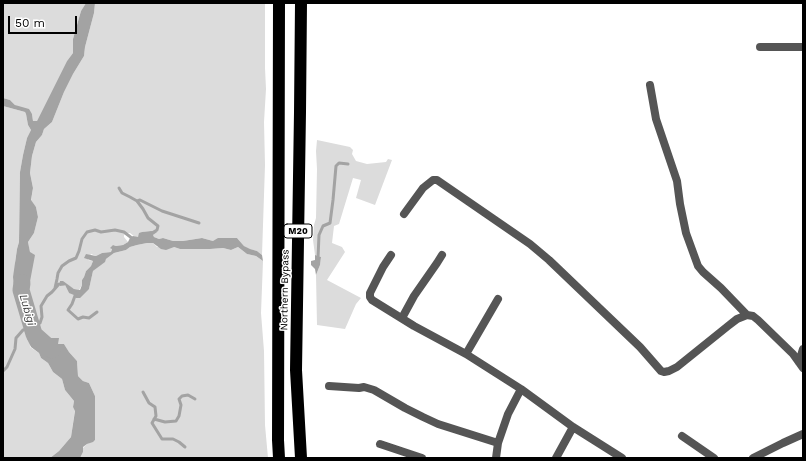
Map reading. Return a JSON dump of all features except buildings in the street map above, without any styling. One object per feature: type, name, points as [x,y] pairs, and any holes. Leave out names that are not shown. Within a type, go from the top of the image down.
[{"type":"highway","name":"Northern Bypass","points":[[279,3],[279,458]]},
{"type":"highway","name":"Northern Bypass","points":[[301,3],[296,370],[301,458]]},
{"type":"street","points":[[760,47],[803,48]]},
{"type":"street","points":[[650,85],[656,119],[677,182],[686,233],[698,266],[748,315],[753,316],[758,320],[793,354],[801,365]]},
{"type":"street","points":[[404,214],[419,192],[433,180],[437,180],[530,244],[575,283],[640,347],[658,369],[664,372],[676,367],[737,319],[748,315]]},
{"type":"street","points":[[391,255],[370,292],[370,297],[372,300],[466,354],[521,389],[573,427],[619,457]]},
{"type":"street","points":[[402,318],[414,296],[442,255]]},
{"type":"street","points":[[466,354],[498,299]]},
{"type":"street","points":[[801,365],[803,350]]},
{"type":"street","points":[[329,386],[364,387],[374,390],[423,418],[498,443]]},
{"type":"street","points":[[496,458],[498,443],[508,414],[521,389]]},
{"type":"street","points":[[556,458],[573,427]]},
{"type":"street","points":[[755,458],[782,442],[803,434]]},
{"type":"street","points":[[682,436],[714,458]]},
{"type":"street","points":[[380,444],[421,458]]},
{"type":"shaded area","points":[[3,3],[86,3],[81,11],[73,39],[73,53],[67,61],[37,121],[33,121],[32,114],[15,105],[10,100],[3,98]]},
{"type":"shaded area","points":[[86,3],[95,3],[84,56],[64,92],[52,122],[44,129],[42,135],[36,142],[32,156],[30,173],[33,188],[31,200],[36,207],[38,217],[34,233],[28,242],[30,252],[35,255],[25,305],[15,295],[13,277],[19,242],[20,172],[27,138],[31,130],[28,125],[25,112],[3,106],[3,98],[10,100],[15,105],[29,109],[32,114],[33,121],[37,121],[67,61],[73,53],[73,39],[81,11]]},
{"type":"shaded area","points":[[95,3],[265,3],[266,89],[264,122],[265,165],[262,255],[257,251],[244,246],[237,238],[213,241],[202,238],[173,241],[154,237],[153,235],[156,232],[151,231],[142,232],[138,237],[135,237],[130,233],[126,233],[124,237],[128,242],[123,245],[113,245],[111,252],[102,253],[96,256],[91,254],[88,260],[93,261],[91,266],[86,271],[79,290],[74,289],[60,281],[60,286],[65,285],[69,293],[89,289],[93,271],[106,259],[114,253],[147,243],[153,243],[157,247],[174,247],[180,249],[223,248],[231,250],[238,247],[247,254],[256,256],[263,261],[261,313],[264,351],[265,425],[268,458],[80,458],[83,448],[95,440],[95,396],[89,383],[83,381],[78,376],[77,361],[64,344],[58,344],[36,330],[35,335],[29,333],[30,347],[39,353],[41,358],[48,363],[53,372],[62,379],[65,390],[74,401],[73,407],[75,410],[71,437],[59,451],[50,458],[3,458],[3,106],[25,112],[28,125],[31,130],[27,138],[20,172],[19,242],[15,262],[25,304],[28,292],[30,253],[28,242],[34,233],[38,217],[36,207],[31,201],[33,188],[30,173],[32,156],[36,142],[42,135],[44,129],[52,122],[64,92],[84,56]]},
{"type":"shaded area","points":[[317,140],[350,147],[353,150],[352,154],[356,161],[367,164],[386,162],[388,159],[392,160],[375,205],[356,198],[361,180],[353,178],[339,224],[334,226],[332,243],[342,247],[345,252],[327,280],[361,298],[356,304],[345,329],[317,325],[316,275],[321,257],[315,255],[313,240],[316,218]]},
{"type":"shaded area","points":[[151,231],[157,232],[153,235],[154,237],[173,241],[202,238],[213,241],[218,238],[237,238],[244,246],[257,251],[262,255],[263,261],[256,256],[247,254],[238,247],[231,250],[223,248],[180,249],[174,247],[166,250],[161,249],[153,243],[147,243],[114,253],[106,259],[105,262],[93,271],[89,289],[80,298],[76,298],[74,295],[69,293],[65,285],[60,286],[60,281],[63,281],[74,289],[80,290],[86,271],[91,266],[93,261],[84,258],[86,254],[96,256],[102,253],[111,252],[112,249],[110,248],[113,245],[123,245],[133,236],[138,237],[139,233]]},
{"type":"shaded area","points":[[315,255],[321,257],[316,275],[315,269],[311,265],[311,261],[315,260]]},
{"type":"shaded area","points":[[36,330],[48,338],[59,338],[58,344],[64,344],[77,361],[78,376],[83,381],[89,383],[95,396],[95,440],[83,447],[83,452],[80,458],[50,458],[59,451],[71,437],[75,411],[73,407],[74,401],[65,390],[62,379],[53,372],[48,363],[31,347],[27,339],[29,333],[35,335]]},
{"type":"waterway","points":[[318,258],[319,235],[323,226],[330,223],[336,166],[339,163],[348,164]]},
{"type":"waterway","points":[[119,188],[122,193],[137,201],[148,218],[158,226],[157,230],[152,233]]},
{"type":"waterway","points":[[137,201],[140,200],[162,211],[199,223]]},
{"type":"waterway","points":[[55,288],[58,273],[62,266],[76,258],[82,239],[87,232],[95,230],[101,232],[115,230],[124,232],[133,239]]},
{"type":"waterway","name":"Lubigi","points":[[22,283],[21,290],[34,334],[52,350]]},
{"type":"waterway","points":[[34,334],[35,326],[40,323],[42,317],[41,306],[47,296],[59,284],[64,284]]},
{"type":"waterway","points":[[76,293],[68,310],[78,319],[83,317],[89,318],[97,312]]},
{"type":"waterway","points":[[3,371],[7,367],[15,349],[16,338],[23,330],[32,328]]},
{"type":"waterway","points":[[143,392],[149,403],[155,407],[156,416],[152,423],[162,439],[173,439],[185,447]]},
{"type":"waterway","points":[[154,419],[165,422],[176,421],[179,416],[181,405],[179,399],[182,396],[188,395],[195,399]]}]
